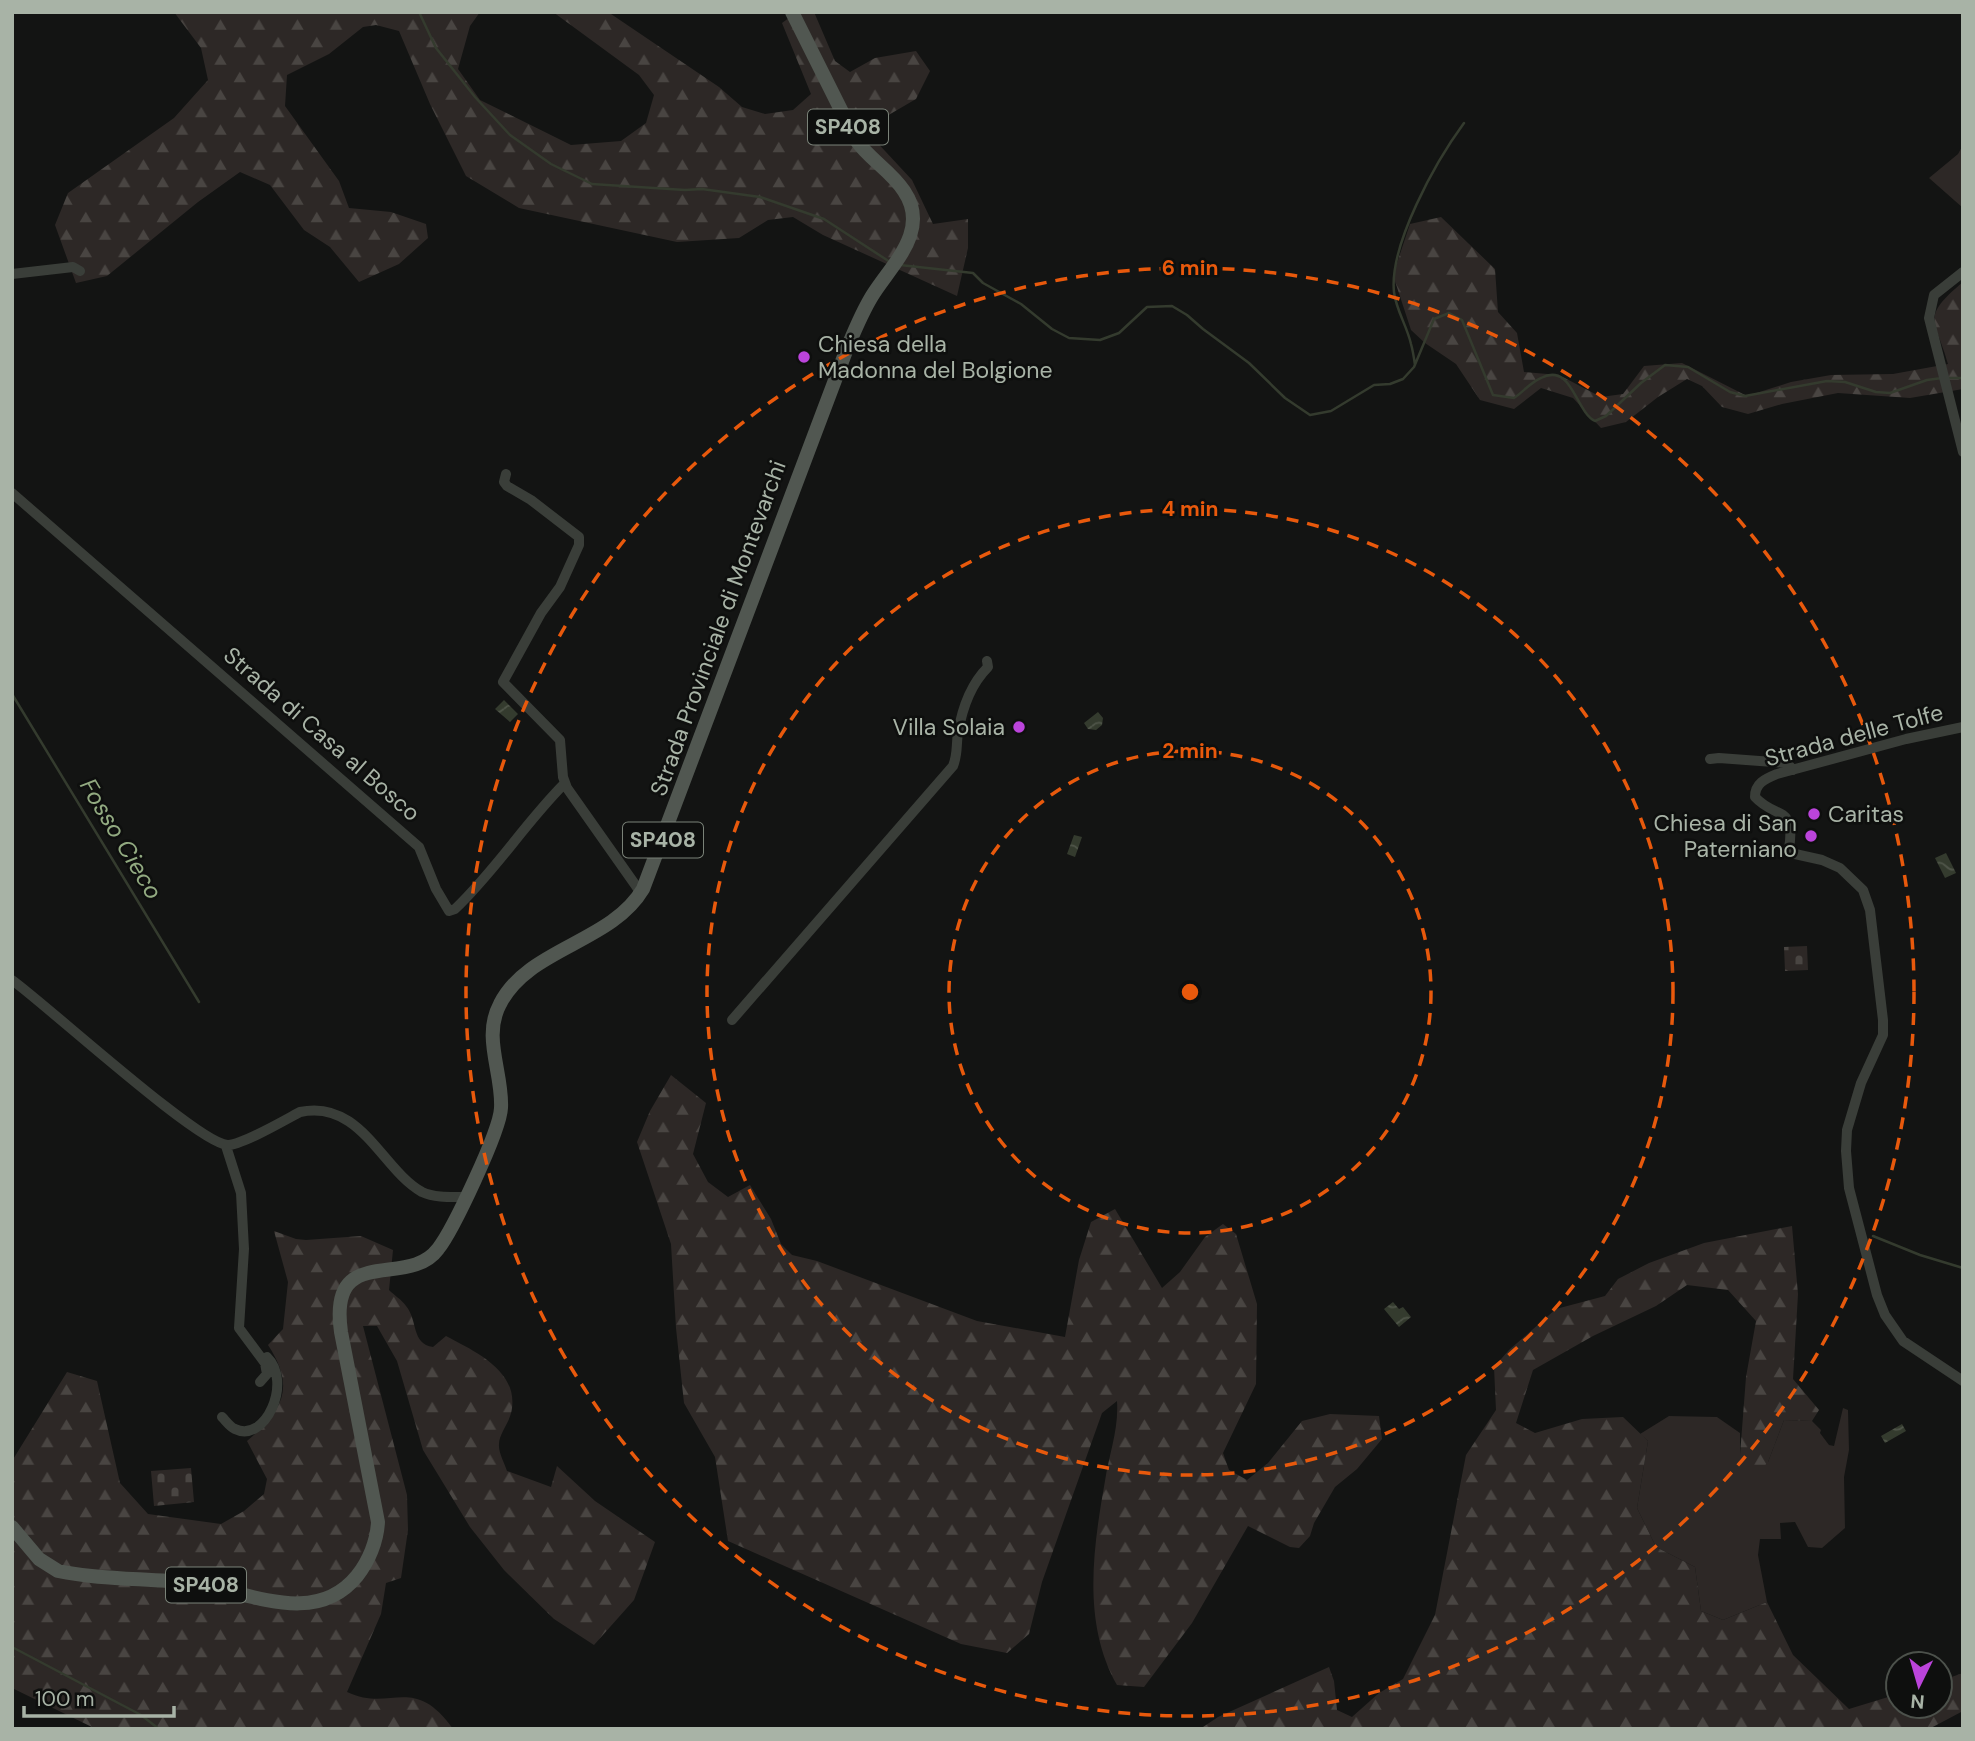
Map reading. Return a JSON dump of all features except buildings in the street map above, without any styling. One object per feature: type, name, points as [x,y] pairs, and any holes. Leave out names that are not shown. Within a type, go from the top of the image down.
[{"type":"main road","name":"Strada Provinciale di Montevarchi","points":[[12,1527],[43,1563],[63,1572],[215,1586],[291,1604],[320,1601],[342,1589],[355,1578],[366,1562],[378,1522],[340,1327],[342,1299],[348,1287],[365,1273],[413,1266],[433,1255],[446,1236],[494,1134],[500,1114],[501,1102],[492,1031],[500,1002],[509,988],[524,975],[623,914],[641,893],[831,390],[859,322],[872,297],[903,253],[911,230],[913,211],[907,195],[899,183],[868,156],[856,140],[792,12]]},
{"type":"street","points":[[12,274],[73,267],[80,271]]},
{"type":"street","points":[[1963,272],[1934,295],[1929,318],[1963,452]]},
{"type":"street","points":[[506,474],[504,482],[507,486],[531,500],[579,537],[579,545],[560,587],[541,613],[503,682],[560,740],[565,783],[641,893]]},
{"type":"street","name":"Strada di Casa al Bosco","points":[[12,493],[419,847],[436,889],[449,911],[455,909],[485,879],[548,799],[565,783]]},
{"type":"street","points":[[732,1020],[953,765],[957,757],[958,732],[967,698],[988,667],[987,661]]},
{"type":"street","name":"Strada delle Tolfe","points":[[1963,727],[1906,739],[1793,770],[1762,780],[1755,789],[1755,797],[1759,802],[1785,815],[1790,824],[1789,849],[1796,854],[1822,860],[1840,868],[1863,890],[1870,910],[1883,1020],[1882,1035],[1852,1109],[1846,1151],[1849,1188],[1877,1295],[1889,1322],[1903,1341],[1963,1381]]},
{"type":"street","points":[[1710,759],[1787,763],[1793,770]]},
{"type":"street","points":[[12,980],[207,1138],[226,1146],[300,1112],[323,1111],[351,1123],[366,1135],[419,1190],[432,1195],[465,1197]]},
{"type":"street","points":[[226,1146],[241,1193],[244,1249],[239,1328],[267,1368],[267,1374],[260,1382]]},
{"type":"street","points":[[222,1418],[234,1429],[251,1429],[265,1420],[273,1407],[278,1392],[275,1368],[271,1359],[251,1345]]},
{"type":"green space","points":[[174,12],[480,12],[470,26],[458,69],[480,100],[571,145],[621,141],[646,123],[654,95],[639,75],[553,12],[608,12],[719,87],[742,107],[765,114],[793,110],[811,94],[782,23],[797,12],[814,12],[835,61],[850,72],[875,58],[916,51],[930,71],[916,99],[880,120],[872,137],[912,180],[933,224],[968,219],[968,248],[957,296],[823,235],[793,217],[768,220],[739,238],[677,242],[519,208],[466,176],[430,104],[399,31],[376,25],[363,27],[329,54],[287,75],[285,106],[339,181],[349,208],[391,212],[426,224],[428,238],[399,264],[359,282],[330,247],[304,230],[270,185],[240,172],[198,202],[107,276],[76,283],[55,225],[68,193],[174,118],[208,80],[201,48]]},
{"type":"green space","points":[[1963,145],[1963,208],[1929,178],[1958,154]]},
{"type":"green space","points":[[1441,217],[1495,269],[1498,312],[1517,333],[1524,372],[1559,375],[1601,397],[1623,394],[1644,366],[1682,363],[1747,396],[1791,382],[1831,375],[1893,374],[1948,364],[1936,328],[1936,312],[1949,294],[1963,282],[1963,389],[1910,398],[1838,393],[1748,414],[1722,407],[1702,386],[1687,379],[1626,422],[1601,428],[1573,398],[1541,388],[1514,409],[1480,400],[1456,364],[1411,330],[1393,275],[1410,224]]},
{"type":"green space","points":[[1807,946],[1808,970],[1785,971],[1784,947]]},
{"type":"green space","points":[[671,1075],[706,1103],[693,1154],[708,1182],[728,1197],[750,1185],[771,1219],[781,1244],[792,1255],[817,1261],[977,1321],[1065,1337],[1079,1260],[1091,1222],[1115,1209],[1162,1288],[1180,1272],[1205,1237],[1223,1224],[1236,1234],[1257,1304],[1256,1384],[1223,1453],[1229,1470],[1247,1480],[1268,1463],[1302,1421],[1330,1414],[1379,1416],[1382,1439],[1357,1469],[1335,1487],[1314,1523],[1310,1536],[1299,1548],[1290,1547],[1248,1526],[1192,1623],[1144,1687],[1117,1685],[1106,1661],[1095,1611],[1094,1559],[1115,1431],[1117,1401],[1102,1413],[1042,1582],[1029,1634],[1007,1653],[961,1644],[728,1541],[715,1457],[684,1403],[671,1244],[637,1142],[650,1111]]},
{"type":"green space","points":[[1792,1226],[1798,1294],[1793,1379],[1819,1410],[1812,1421],[1784,1420],[1768,1462],[1757,1474],[1740,1455],[1746,1377],[1756,1321],[1728,1290],[1687,1285],[1656,1306],[1593,1336],[1533,1370],[1516,1423],[1535,1433],[1582,1419],[1623,1417],[1648,1441],[1637,1508],[1656,1547],[1695,1567],[1701,1611],[1723,1620],[1767,1602],[1793,1655],[1849,1709],[1884,1698],[1884,1720],[1946,1720],[1929,1729],[1200,1729],[1218,1717],[1329,1667],[1334,1681],[1337,1710],[1352,1717],[1379,1693],[1403,1679],[1435,1615],[1466,1455],[1496,1410],[1494,1367],[1509,1350],[1556,1309],[1605,1296],[1618,1279],[1649,1263],[1704,1243]]},
{"type":"green space","points":[[274,1231],[306,1240],[361,1236],[393,1250],[389,1290],[410,1312],[421,1341],[433,1347],[446,1336],[481,1355],[501,1372],[508,1383],[512,1408],[499,1444],[507,1471],[551,1487],[557,1466],[595,1501],[655,1542],[634,1600],[594,1645],[554,1619],[504,1570],[470,1527],[423,1450],[397,1361],[377,1326],[363,1326],[407,1495],[408,1530],[401,1578],[386,1583],[381,1614],[347,1692],[376,1699],[413,1698],[439,1712],[453,1729],[96,1729],[12,1688],[12,1461],[67,1372],[97,1381],[120,1483],[148,1514],[221,1524],[244,1511],[264,1494],[267,1479],[247,1441],[269,1419],[282,1398],[282,1374],[268,1345],[283,1329],[288,1282]]},
{"type":"green space","points":[[1843,1408],[1848,1410],[1849,1450],[1844,1477],[1845,1528],[1822,1548],[1808,1547],[1795,1522],[1780,1523],[1781,1539],[1760,1539],[1758,1555],[1767,1602],[1723,1620],[1701,1611],[1695,1567],[1656,1547],[1637,1508],[1648,1441],[1640,1434],[1669,1416],[1717,1417],[1740,1433],[1740,1455],[1768,1462],[1784,1420],[1812,1421],[1821,1430],[1820,1433],[1829,1445],[1834,1446]]},
{"type":"green space","points":[[191,1468],[194,1502],[154,1506],[151,1471]]},
{"type":"green space","points":[[1963,1673],[1963,1711],[1954,1716],[1954,1676]]},
{"type":"water","points":[[504,700],[518,714],[510,722],[495,709]]},
{"type":"water","points":[[1098,712],[1103,718],[1102,725],[1096,730],[1088,729],[1084,723]]},
{"type":"water","points":[[1074,835],[1082,837],[1075,857],[1067,854]]},
{"type":"water","points":[[1946,853],[1956,873],[1945,878],[1935,858]]},
{"type":"water","points":[[1393,1302],[1399,1309],[1403,1307],[1411,1317],[1399,1327],[1384,1309]]},
{"type":"water","points":[[1902,1424],[1906,1431],[1885,1443],[1881,1436]]},
{"type":"waterway","points":[[419,12],[436,48],[475,97],[510,135],[551,164],[592,184],[702,189],[760,197],[824,219],[890,262]]},
{"type":"waterway","points":[[1415,365],[1409,337],[1395,299],[1394,273],[1399,251],[1417,204],[1464,123]]},
{"type":"waterway","points":[[900,265],[973,273],[983,283],[1021,304],[1052,329],[1069,338],[1100,340],[1119,333],[1147,307],[1172,306],[1249,363],[1285,398],[1310,415],[1331,411],[1374,385],[1390,384],[1403,379],[1414,367],[1434,319],[1449,313],[1462,320],[1493,395],[1514,398],[1541,378],[1551,375],[1560,377],[1572,390],[1588,416],[1595,421],[1606,416],[1665,365],[1688,367],[1730,392],[1745,396],[1827,381],[1845,382],[1876,392],[1890,393],[1927,380],[1942,378]]},
{"type":"waterway","points":[[1949,378],[1963,378]]},
{"type":"waterway","name":"Fosso Cieco","points":[[12,694],[199,1002]]},
{"type":"waterway","points":[[1873,1236],[1920,1255],[1963,1268]]},
{"type":"waterway","points":[[12,1647],[141,1715],[159,1729]]},
{"type":"place","name":"Chiesa della Madonna del Bolgione","points":[[804,357]]},
{"type":"place","name":"Villa Solaia","points":[[1019,727]]},
{"type":"place","name":"Caritas","points":[[1814,814]]},
{"type":"place","name":"Chiesa di San Paterniano","points":[[1811,836]]}]
